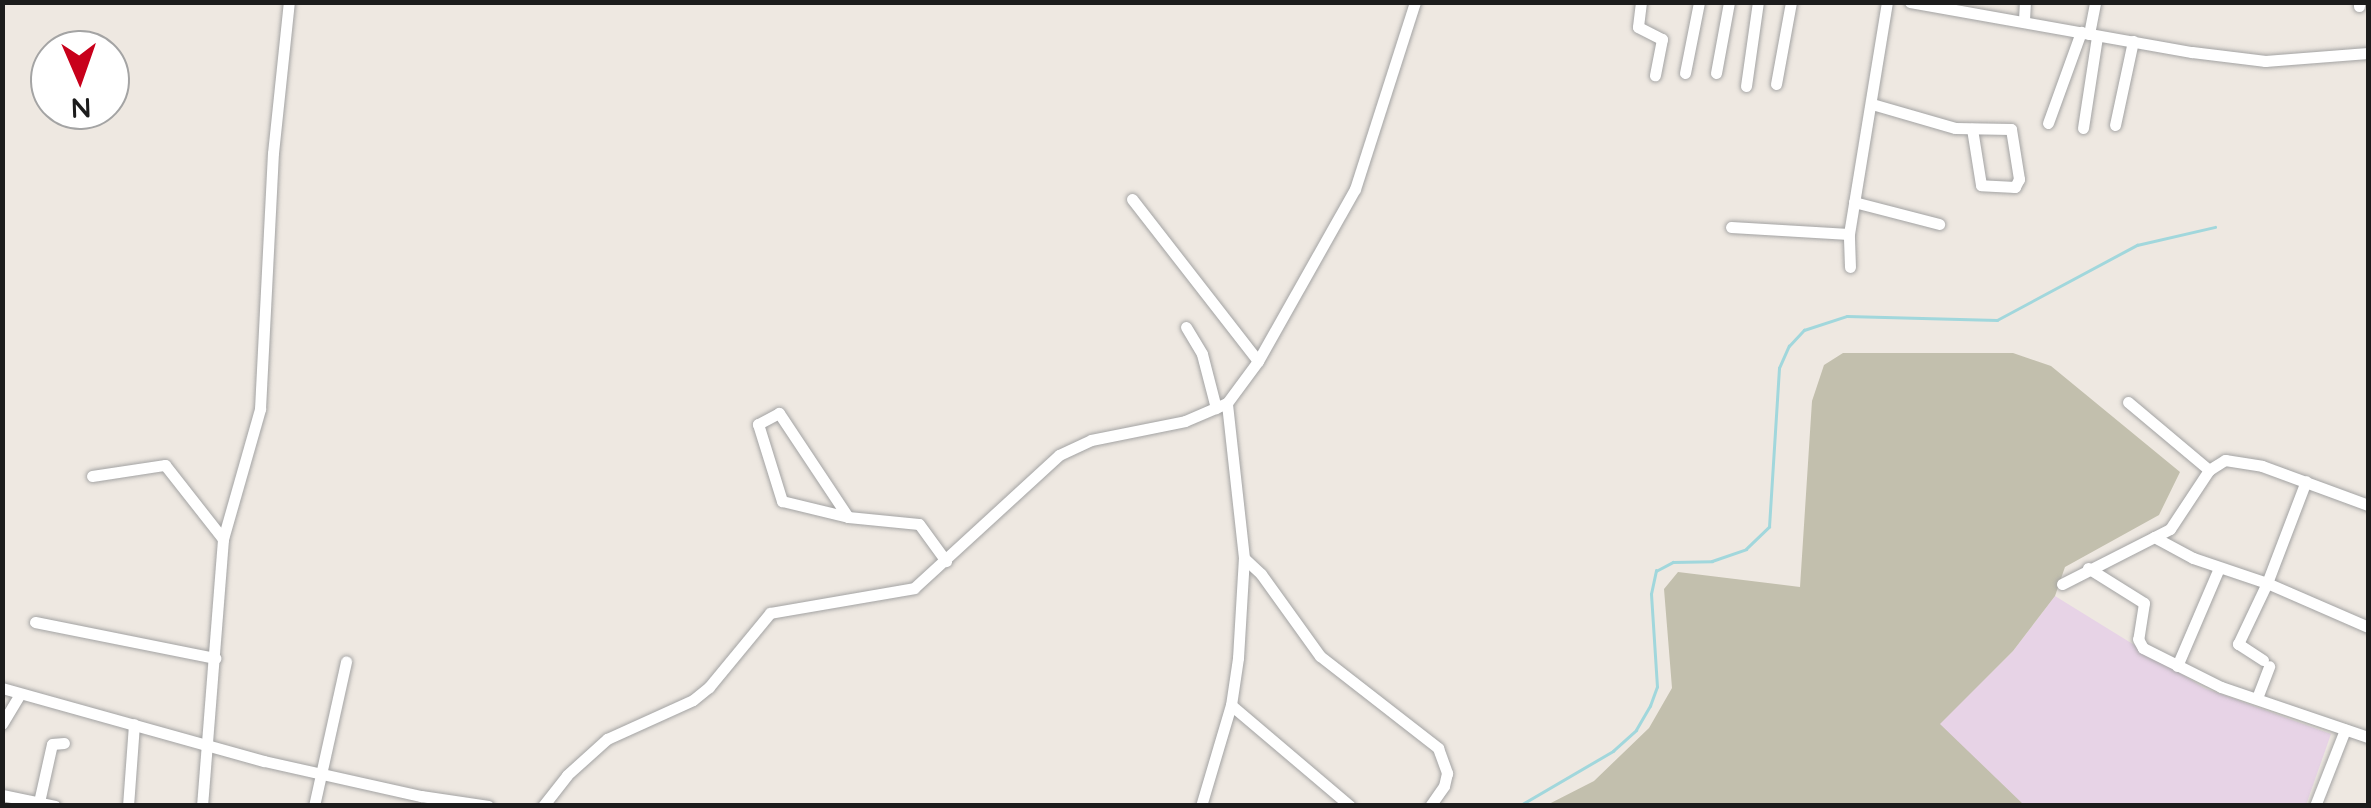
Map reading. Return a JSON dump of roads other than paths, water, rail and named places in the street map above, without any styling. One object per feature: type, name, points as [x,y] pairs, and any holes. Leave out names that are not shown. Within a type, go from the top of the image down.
[{"type":"street","points":[[202,806],[224,540],[260,409],[276,120],[289,2]]},
{"type":"street","points":[[543,806],[596,747],[710,688],[770,613],[902,592],[924,583],[1059,455],[1074,446],[1185,421],[1221,406],[1258,362],[1356,189],[1415,2]]},
{"type":"street","points":[[1641,2],[1638,27],[1662,38],[1655,74]]},
{"type":"street","points":[[1685,73],[1698,2]]},
{"type":"street","points":[[1716,73],[1729,2]]},
{"type":"street","points":[[1746,86],[1758,2]]},
{"type":"street","points":[[1776,84],[1791,2]]},
{"type":"street","points":[[1850,267],[1849,234],[1887,2]]},
{"type":"street","points":[[1910,2],[2132,42],[2264,60],[2368,53]]},
{"type":"street","points":[[2024,20],[2026,2]]},
{"type":"street","points":[[2083,128],[2095,2]]},
{"type":"street","points":[[2048,124],[2089,34]]},
{"type":"street","points":[[2115,125],[2132,42]]},
{"type":"street","points":[[1872,104],[1972,129],[2013,130],[2018,184],[1980,185],[1972,129]]},
{"type":"street","points":[[1132,198],[1258,362]]},
{"type":"street","points":[[1854,202],[1939,224]]},
{"type":"street","points":[[1732,227],[1849,234]]},
{"type":"street","points":[[1186,327],[1202,354],[1221,406],[1244,558],[1231,704],[1200,806]]},
{"type":"street","points":[[2128,402],[2208,470]]},
{"type":"street","points":[[848,517],[779,413],[758,424],[782,501],[848,517],[919,524],[946,560]]},
{"type":"street","points":[[2062,584],[2154,537],[2180,517],[2208,470],[2225,460],[2246,462],[2368,505]]},
{"type":"street","points":[[92,476],[165,464],[224,540]]},
{"type":"street","points":[[2257,698],[2266,663],[2238,644],[2268,583],[2306,482]]},
{"type":"street","points":[[2154,537],[2218,568],[2268,583],[2368,627]]},
{"type":"street","points":[[1244,558],[1262,574],[1320,656],[1438,748],[1446,773],[1444,786],[1430,806]]},
{"type":"street","points":[[2088,568],[2144,603],[2138,639],[2142,648],[2257,698],[2368,737]]},
{"type":"street","points":[[2177,666],[2218,568]]},
{"type":"street","points":[[34,622],[214,658]]},
{"type":"street","points":[[314,806],[346,662]]},
{"type":"street","points":[[2,688],[321,775],[488,806]]},
{"type":"street","points":[[2,724],[20,694]]},
{"type":"street","points":[[1231,704],[1350,806]]},
{"type":"street","points":[[128,806],[134,724]]},
{"type":"street","points":[[2315,806],[2345,730]]},
{"type":"street","points":[[39,802],[52,744],[64,743]]},
{"type":"street","points":[[2,794],[55,806]]},
{"type":"waterway","points":[[1519,806],[1613,751],[1636,730],[1650,706],[1657,687],[1651,594],[1656,571],[1673,562],[1712,561],[1746,549],[1769,527],[1779,368],[1789,346],[1804,330],[1847,316],[1997,320],[2137,245],[2215,227]]}]
